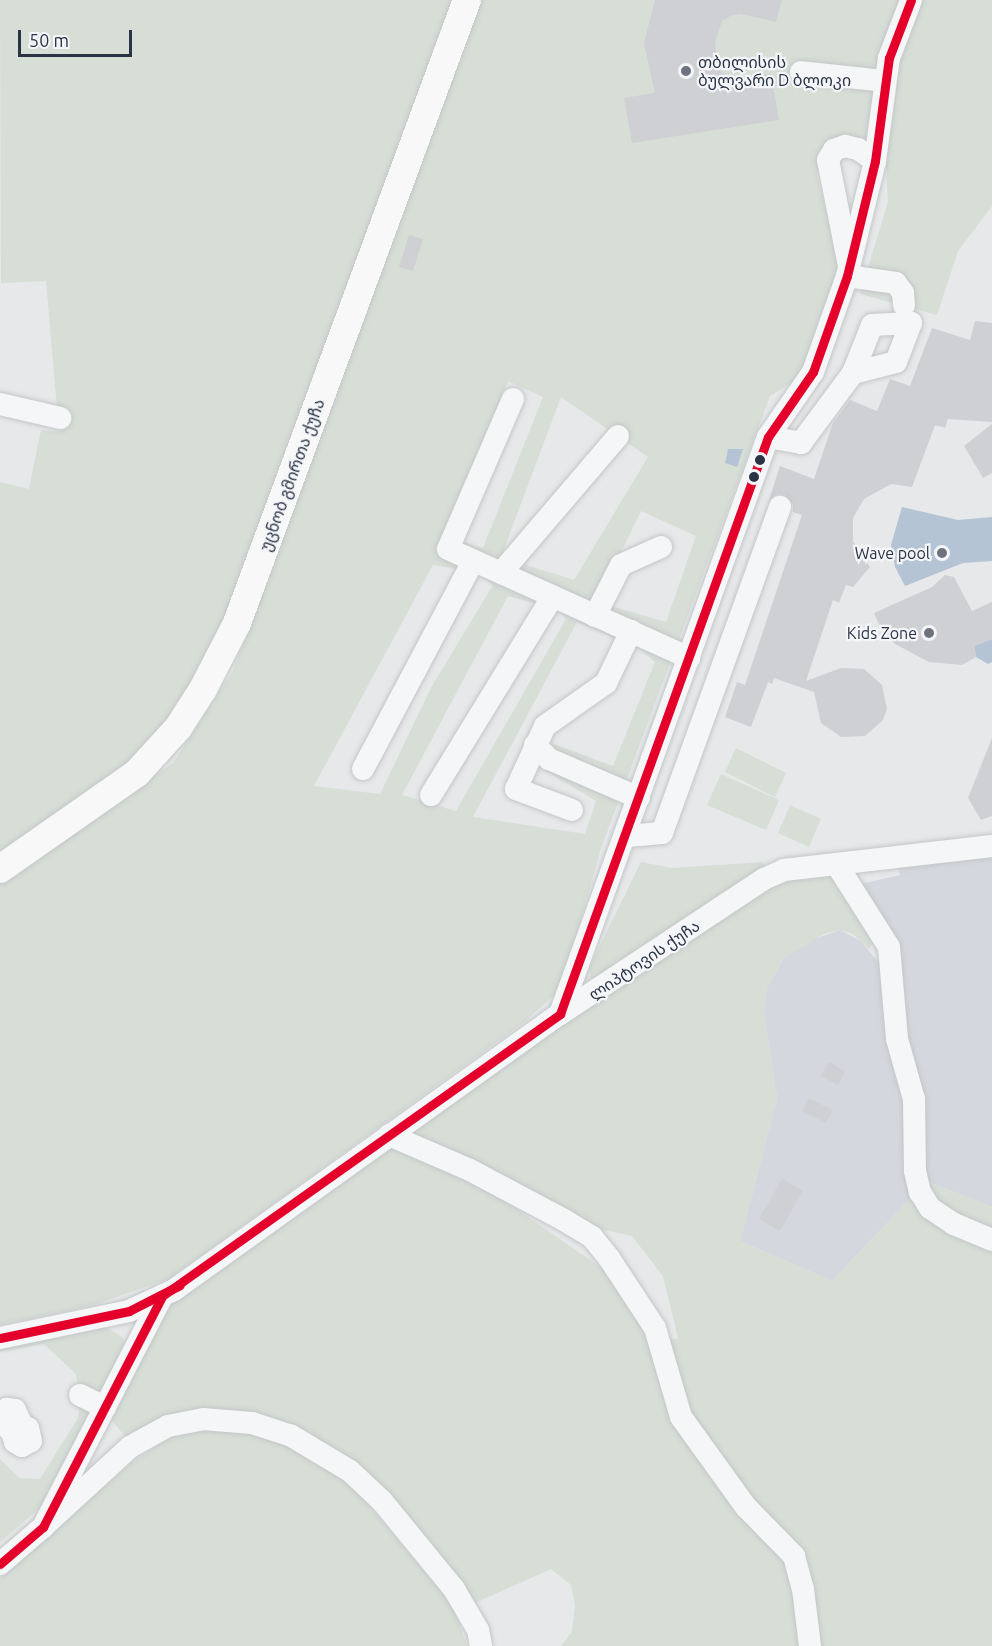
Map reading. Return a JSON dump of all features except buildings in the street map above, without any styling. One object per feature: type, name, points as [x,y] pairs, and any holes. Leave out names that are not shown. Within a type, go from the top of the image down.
[{"type":"main road","name":"უცნობ გმირთა ქუჩა","points":[[0,869],[137,773],[178,728],[203,689],[237,622],[467,0]]},
{"type":"street","points":[[560,1014],[627,836],[768,437],[813,372],[848,271],[874,161],[889,58],[911,0]]},
{"type":"street","points":[[801,72],[885,81]]},
{"type":"street","points":[[848,271],[828,159],[834,150],[845,146],[858,149],[874,161]]},
{"type":"street","points":[[848,271],[896,283],[903,293],[904,305]]},
{"type":"street","points":[[768,437],[801,442],[852,373]]},
{"type":"street","points":[[513,399],[448,549],[689,658]]},
{"type":"street","points":[[0,404],[60,418]]},
{"type":"street","points":[[501,573],[618,436]]},
{"type":"street","points":[[627,836],[662,833],[780,507]]},
{"type":"street","points":[[595,616],[621,565],[661,547]]},
{"type":"street","points":[[363,769],[473,561]]},
{"type":"street","points":[[431,795],[553,596]]},
{"type":"street","points":[[572,810],[516,789],[545,726],[606,683],[631,631]]},
{"type":"street","points":[[672,705],[704,717]]},
{"type":"street","points":[[535,745],[549,759],[639,798]]},
{"type":"street","name":"ლიპტოვის ქუჩა","points":[[0,1564],[43,1527],[162,1296],[560,1014],[764,879],[784,870],[992,846]]},
{"type":"street","points":[[837,865],[889,947],[897,1039],[914,1099],[915,1171],[920,1192],[930,1208],[954,1224],[992,1240]]},
{"type":"street","points":[[578,966],[585,988],[592,990],[605,986]]},
{"type":"street","points":[[389,1136],[470,1170],[564,1220],[592,1238],[609,1258],[655,1328],[681,1417],[746,1507],[794,1557],[803,1589],[810,1646]]},
{"type":"street","points":[[0,1338],[109,1317],[162,1296]]},
{"type":"street","points":[[109,1317],[128,1323],[137,1345]]},
{"type":"street","points":[[80,1395],[103,1411],[106,1442],[114,1448],[130,1447]]},
{"type":"street","points":[[43,1527],[130,1447],[168,1426],[203,1419],[252,1423],[290,1435],[350,1471],[382,1501],[454,1589],[478,1630],[481,1646]]},
{"type":"shaded area","points":[[0,0],[453,0],[245,582],[182,703],[132,762],[0,856],[0,482],[29,489],[41,430],[59,431],[46,281],[1,283]]},
{"type":"shaded area","points":[[478,0],[992,0],[992,206],[958,251],[937,315],[860,294],[888,202],[885,150],[866,138],[850,136],[818,164],[817,176],[838,257],[835,276],[799,378],[770,396],[601,848],[569,962],[554,995],[523,1023],[170,1278],[94,1305],[0,1325],[0,881],[173,763],[233,671]],"holes":[[[508,381],[543,397],[483,548],[442,536]],[[561,397],[648,457],[574,580],[501,557]],[[641,511],[696,536],[666,622],[597,602]],[[433,565],[476,573],[493,585],[432,686],[380,794],[314,786]],[[508,596],[559,610],[566,619],[456,811],[402,795]],[[577,622],[640,649],[655,662],[613,766],[554,744],[544,770],[596,801],[585,834],[473,817]]]},
{"type":"shaded area","points":[[736,748],[786,773],[775,797],[725,772]]},
{"type":"shaded area","points":[[721,774],[779,800],[766,830],[707,805]]},
{"type":"shaded area","points":[[790,805],[821,819],[809,847],[778,833]]},
{"type":"shaded area","points":[[992,854],[992,1207],[927,1181],[832,1281],[740,1241],[777,1099],[764,1011],[767,988],[784,958],[809,941],[840,930],[861,941],[901,991],[860,884],[900,875],[898,862]]},
{"type":"shaded area","points":[[641,862],[672,868],[763,862],[765,867],[604,979],[591,978],[589,968]]},
{"type":"shaded area","points":[[834,874],[875,938],[869,949],[853,934],[840,930],[826,933],[784,958],[767,988],[764,1011],[777,1099],[740,1241],[832,1281],[927,1181],[992,1207],[992,1646],[561,1646],[572,1632],[575,1605],[571,1585],[551,1569],[475,1603],[369,1476],[309,1432],[253,1413],[127,1439],[111,1419],[171,1302],[385,1146],[480,1184],[609,1273],[651,1345],[678,1338],[663,1276],[632,1236],[591,1227],[412,1137],[412,1130],[768,882]]},
{"type":"shaded area","points":[[105,1327],[121,1336],[125,1343],[120,1354],[41,1507],[0,1542],[0,1459],[19,1478],[40,1479],[78,1418],[80,1396],[76,1374],[44,1344],[0,1352],[0,1347]]},
{"type":"shaded area","points":[[205,1427],[266,1436],[315,1460],[356,1490],[454,1607],[467,1646],[0,1646],[0,1578],[134,1461],[177,1432]]},
{"type":"water","points":[[728,449],[743,449],[737,467],[725,463]]},
{"type":"water","name":"Wave pool","points":[[902,507],[958,520],[992,517],[992,561],[963,563],[905,586],[895,567],[891,545]]},
{"type":"water","points":[[992,639],[992,662],[988,664],[976,657],[974,646]]},
{"type":"transit line","points":[[560,1014],[768,437],[813,372],[847,276],[875,161],[889,58],[911,0]]},
{"type":"transit line","points":[[0,1564],[43,1527],[162,1296],[560,1014]]},
{"type":"transit line","points":[[0,1338],[129,1311],[180,1285]]},
{"type":"place","name":"თბილისის ბულვარი D ბლოკი","points":[[686,71]]},
{"type":"place","name":"Wave pool","points":[[942,553]]},
{"type":"place","name":"Kids Zone","points":[[929,633]]}]
